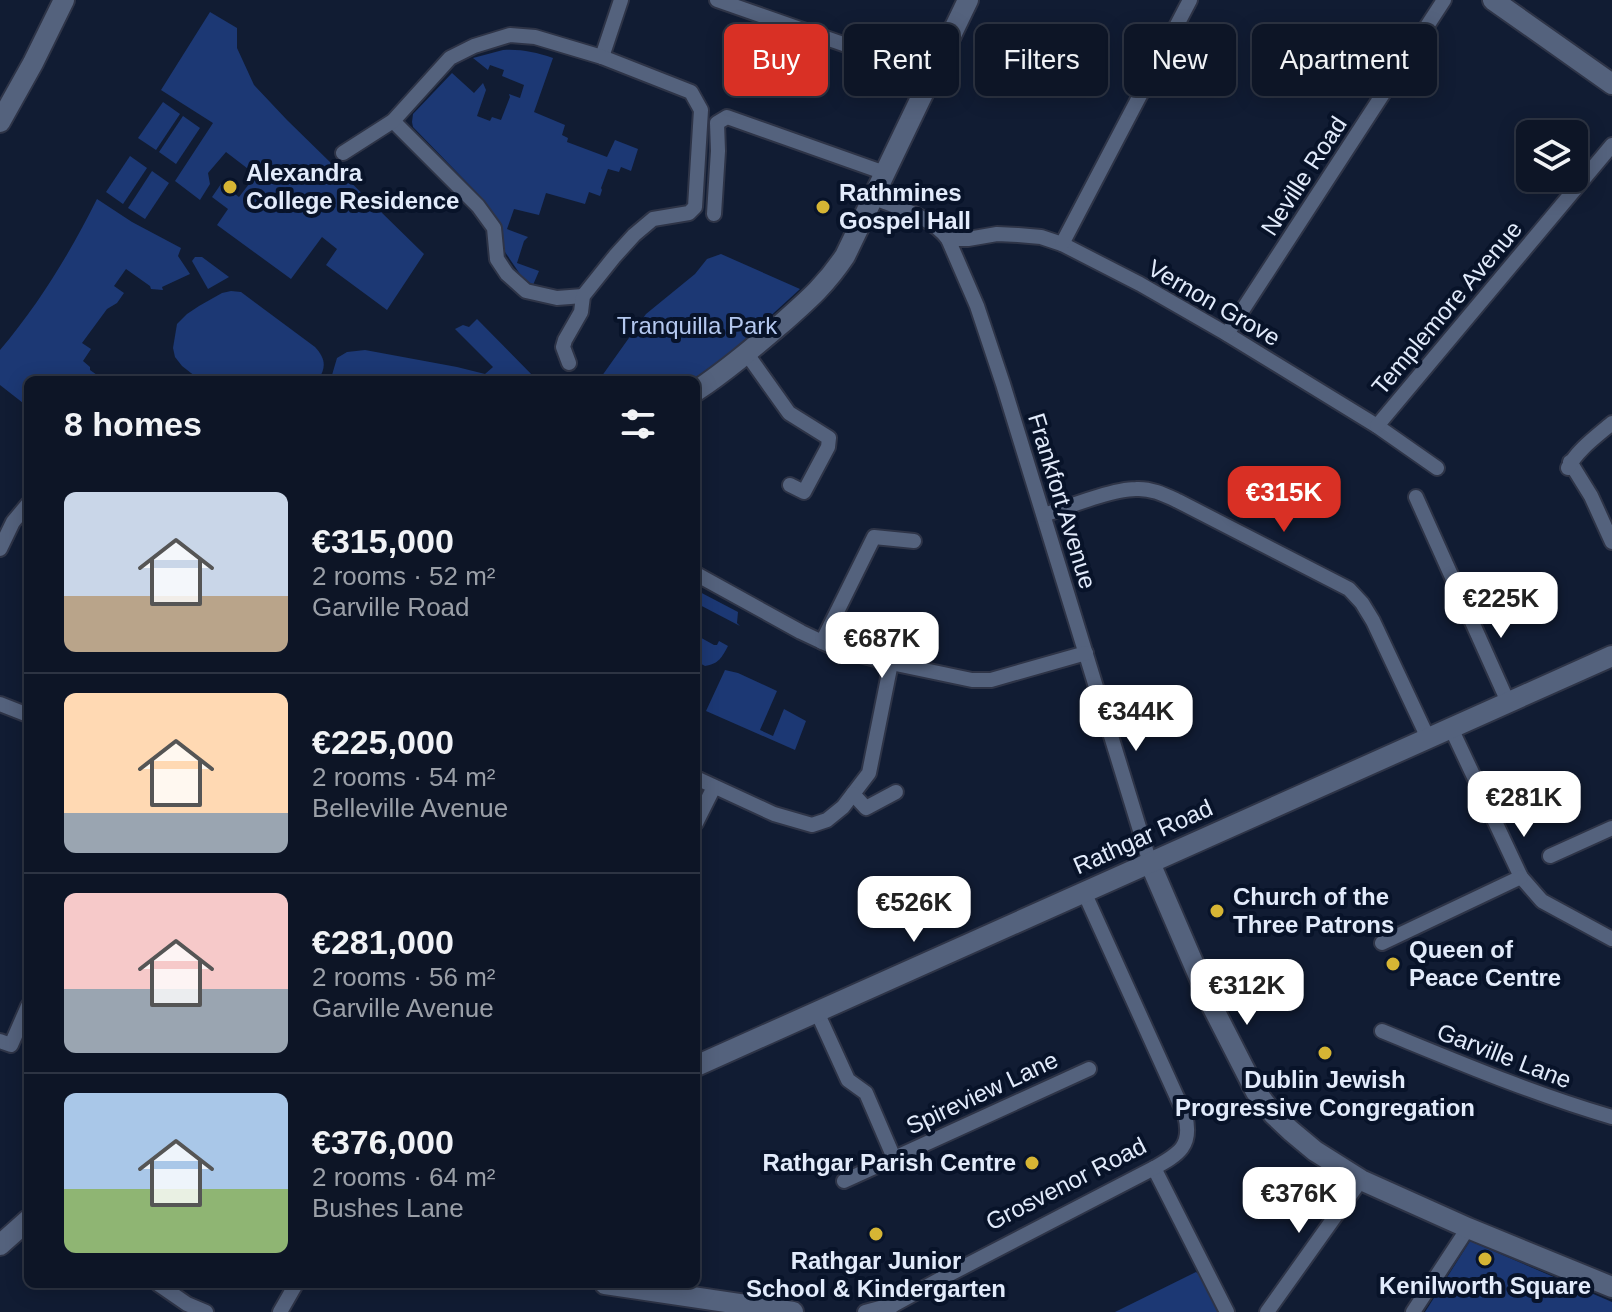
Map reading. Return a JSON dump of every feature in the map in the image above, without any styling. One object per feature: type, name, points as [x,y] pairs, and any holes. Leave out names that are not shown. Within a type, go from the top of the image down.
[{"type":"main road","points":[[0,122],[64,0]]},
{"type":"main road","points":[[956,24],[968,0]]},
{"type":"main road","points":[[1493,0],[1612,84]]},
{"type":"main road","points":[[700,388],[747,354],[830,279],[845,256],[922,96]]},
{"type":"main road","name":"Rathgar Road","points":[[700,1064],[1612,656]]},
{"type":"main road","points":[[1150,863],[1210,1002],[1256,1092],[1273,1114],[1315,1151],[1361,1180],[1612,1287]]},
{"type":"main road","points":[[0,1245],[24,1224]]},
{"type":"main road","points":[[632,1288],[784,1311]]},
{"type":"street","points":[[602,57],[621,0]]},
{"type":"street","points":[[717,0],[844,44]]},
{"type":"street","points":[[1062,244],[1190,0]]},
{"type":"street","name":"Neville Road","points":[[1227,334],[1444,0]]},
{"type":"street","points":[[343,153],[393,121],[450,58],[474,46],[510,35],[535,37],[602,57],[691,92],[701,110],[695,207],[679,216],[653,219],[634,235],[583,296],[581,312],[563,347],[569,363]]},
{"type":"street","points":[[714,214],[717,123],[727,117],[885,173]]},
{"type":"street","points":[[393,121],[478,206],[494,228],[497,259],[507,274],[526,291],[557,298],[583,296]]},
{"type":"street","name":"Templemore Avenue","points":[[1377,426],[1612,145]]},
{"type":"street","points":[[873,197],[929,222],[948,239]]},
{"type":"street","name":"Vernon Grove","points":[[948,239],[997,234],[1041,237],[1062,244],[1227,334],[1377,426],[1437,468]]},
{"type":"street","name":"Frankfort Avenue","points":[[948,239],[977,306],[1150,863]]},
{"type":"street","points":[[747,354],[789,413],[829,438],[828,447],[804,492],[790,485]]},
{"type":"street","points":[[1612,423],[1568,467],[1591,496],[1612,542]]},
{"type":"street","points":[[1044,515],[1115,492],[1134,488],[1154,491],[1349,589],[1373,621],[1428,738]]},
{"type":"street","points":[[1416,497],[1508,702]]},
{"type":"street","points":[[0,549],[24,508]]},
{"type":"street","points":[[822,642],[874,537],[914,541]]},
{"type":"street","points":[[700,576],[837,649],[972,680],[991,680],[1086,653]]},
{"type":"street","points":[[700,780],[774,814],[812,825],[827,820],[843,807],[869,773],[891,663]]},
{"type":"street","points":[[0,704],[24,713]]},
{"type":"street","points":[[1451,728],[1521,877],[1542,901],[1612,939]]},
{"type":"street","points":[[700,815],[714,787]]},
{"type":"street","points":[[853,794],[866,808],[896,792]]},
{"type":"street","points":[[1550,856],[1612,828]]},
{"type":"street","points":[[1382,943],[1521,877]]},
{"type":"street","name":"Grosvenor Road","points":[[865,1312],[890,1308],[1154,1168],[1177,1155],[1188,1137],[1185,1115],[1084,892]]},
{"type":"street","name":"Spireview Lane","points":[[817,1012],[848,1080],[866,1093],[894,1158]]},
{"type":"street","points":[[0,1041],[11,1045],[24,1020]]},
{"type":"street","name":"Garville Lane","points":[[1382,1031],[1535,1092],[1612,1117]]},
{"type":"street","name":"Spireview Lane","points":[[844,1181],[1089,1069]]},
{"type":"street","points":[[1154,1168],[1227,1312]]},
{"type":"street","points":[[1267,1312],[1361,1180]]},
{"type":"street","points":[[1413,1312],[1468,1228]]},
{"type":"street","points":[[164,1288],[187,1304],[206,1312]]},
{"type":"street","points":[[280,1312],[294,1288]]},
{"type":"green space","points":[[210,12],[237,28],[237,48],[254,85],[424,254],[387,310],[326,265],[337,249],[322,237],[291,279],[217,225],[228,209],[212,197],[221,184],[239,197],[256,175],[226,152],[208,173],[210,184],[200,200],[175,181],[213,123],[161,90]]},
{"type":"green space","points":[[503,50],[528,51],[553,58],[534,112],[565,125],[562,135],[568,138],[567,142],[607,157],[615,140],[638,149],[631,171],[621,167],[619,172],[608,169],[600,196],[589,192],[585,204],[546,193],[539,215],[514,209],[507,229],[528,237],[517,263],[539,271],[533,285],[522,277],[505,252],[497,222],[480,196],[413,127],[412,122],[413,114],[452,73],[474,93],[483,83],[486,90],[477,116],[490,121],[492,117],[501,120],[509,94],[520,98],[524,85],[502,76],[504,70],[490,65],[488,70],[473,58]]},
{"type":"green space","points":[[163,102],[180,114],[156,150],[138,138]]},
{"type":"green space","points":[[183,116],[200,128],[176,164],[159,152]]},
{"type":"green space","points":[[130,156],[147,168],[123,204],[106,192]]},
{"type":"green space","points":[[152,171],[169,183],[145,219],[128,208]]},
{"type":"green space","points":[[97,199],[181,248],[178,256],[190,274],[162,287],[163,290],[151,289],[126,269],[114,286],[124,293],[117,303],[107,309],[82,343],[91,349],[83,361],[98,376],[24,376],[23,403],[0,385],[0,350],[28,315],[76,239]]},
{"type":"green space","name":"Tranquilla Park","points":[[721,254],[800,289],[731,352],[698,376],[602,376],[646,314],[695,274],[707,259]]},
{"type":"green space","points":[[195,257],[202,257],[229,277],[208,289],[192,261]]},
{"type":"green space","points":[[241,292],[315,347],[324,363],[320,376],[195,376],[182,366],[173,348],[177,324],[187,314],[222,293]]},
{"type":"green space","points":[[477,319],[533,376],[331,376],[337,358],[347,352],[365,350],[485,374],[493,367],[455,329],[463,325],[469,327]]},
{"type":"green space","points":[[700,592],[738,612],[737,623],[740,626],[700,605]]},
{"type":"green space","points":[[700,637],[714,645],[719,641],[728,646],[717,662],[705,666],[700,663]]},
{"type":"green space","points":[[725,670],[777,691],[760,730],[773,736],[784,709],[806,721],[795,750],[706,711]]},
{"type":"green space","name":"Kenilworth Square","points":[[1470,1241],[1612,1302],[1612,1312],[1425,1312]]},
{"type":"green space","points":[[1196,1272],[1206,1280],[1222,1312],[1115,1312]]},
{"type":"place","name":"Alexandra College Residence","points":[[230,187]]},
{"type":"place","name":"Rathmines Gospel Hall","points":[[823,207]]},
{"type":"place","name":"Church of the Three Patrons","points":[[1217,911]]},
{"type":"place","name":"Queen of Peace Centre","points":[[1393,964]]},
{"type":"place","name":"Dublin Jewish Progressive Congregation","points":[[1325,1053]]},
{"type":"place","name":"Rathgar Parish Centre","points":[[1032,1163]]},
{"type":"place","name":"Rathgar Junior School & Kindergarten","points":[[876,1234]]},
{"type":"place","name":"Kenilworth Square","points":[[1485,1259]]}]
